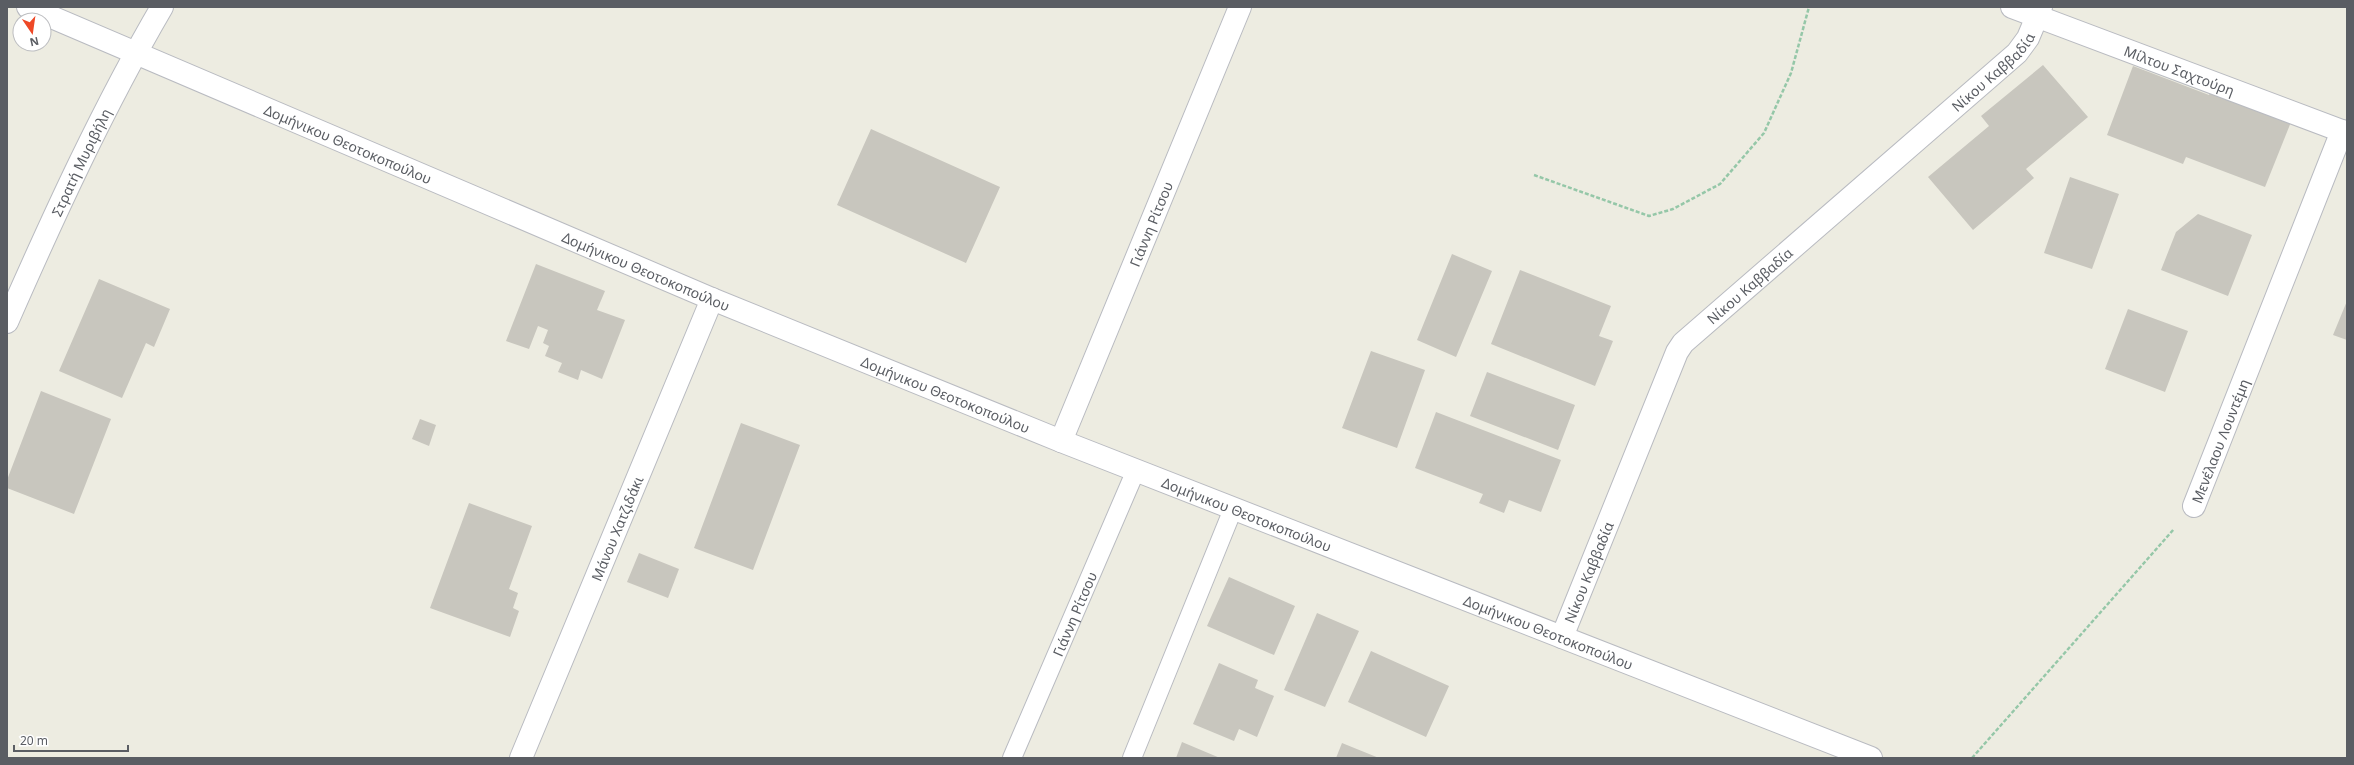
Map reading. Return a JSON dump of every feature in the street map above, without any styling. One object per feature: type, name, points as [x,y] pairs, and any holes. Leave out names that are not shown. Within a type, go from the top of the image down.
[{"type":"street","name":"Δομήνικου Θεοτοκοπούλου","points":[[28,7],[712,299],[1061,441],[1871,758]]},
{"type":"street","name":"Στρατή Μυριβήλη","points":[[7,322],[74,176],[136,53],[162,7]]},
{"type":"street","name":"Γιάννη Ρίτσου","points":[[1061,441],[1240,7]]},
{"type":"street","name":"Μίλτου Σαχτούρη","points":[[2012,7],[2039,12],[2345,132]]},
{"type":"street","name":"Νίκου Καββαδία","points":[[1562,637],[1677,352],[1683,343],[2017,52],[2028,38],[2039,12]]},
{"type":"street","name":"Μενέλαου Λουντέμη","points":[[2194,506],[2345,132]]},
{"type":"street","name":"Μάνου Χατζιδάκι","points":[[521,758],[712,299]]},
{"type":"lane","name":"Γιάννη Ρίτσου","points":[[1012,758],[1136,470]]},
{"type":"lane","points":[[1132,758],[1233,509]]},
{"type":"path","points":[[1534,175],[1649,216],[1673,209],[1720,184],[1764,133],[1791,73],[1809,7]]},
{"type":"path","name":"Μενέλαου Λουντέμη","points":[[1972,758],[2194,506]]},
{"type":"building","points":[[2043,65],[2088,117],[2026,169],[2034,178],[1973,230],[1928,177],[1989,126],[1981,116]]},
{"type":"building","points":[[2133,66],[2209,95],[2213,86],[2293,117],[2265,187],[2186,157],[2183,164],[2107,135]]},
{"type":"building","points":[[871,129],[1000,187],[966,263],[837,205]]},
{"type":"building","points":[[2070,177],[2119,194],[2092,269],[2044,253]]},
{"type":"building","points":[[2198,214],[2252,235],[2228,296],[2161,270],[2176,232]]},
{"type":"building","points":[[1452,254],[1492,271],[1456,357],[1417,340]]},
{"type":"building","points":[[536,264],[605,291],[597,310],[625,320],[602,379],[581,370],[578,380],[558,372],[562,363],[545,356],[549,346],[543,343],[548,330],[538,326],[529,349],[506,341]]},
{"type":"building","points":[[1520,270],[1611,306],[1599,336],[1613,341],[1595,386],[1491,344]]},
{"type":"building","points":[[99,279],[170,309],[154,347],[146,343],[122,398],[59,371]]},
{"type":"building","points":[[2347,301],[2347,340],[2333,335]]},
{"type":"building","points":[[2128,309],[2188,331],[2165,392],[2105,369]]},
{"type":"building","points":[[1371,351],[1425,370],[1397,448],[1342,428]]},
{"type":"building","points":[[1487,372],[1575,405],[1558,450],[1470,416]]},
{"type":"building","points":[[41,391],[111,419],[74,514],[7,488],[7,480]]},
{"type":"building","points":[[1436,412],[1561,460],[1541,512],[1509,500],[1504,513],[1479,503],[1483,494],[1415,468]]},
{"type":"building","points":[[420,419],[436,425],[429,446],[412,439]]},
{"type":"building","points":[[741,423],[800,445],[753,570],[694,548]]},
{"type":"building","points":[[469,503],[532,526],[509,589],[518,593],[513,608],[519,611],[510,637],[430,608]]},
{"type":"building","points":[[639,553],[679,569],[668,598],[627,582]]},
{"type":"building","points":[[1229,577],[1295,606],[1274,655],[1207,626]]},
{"type":"building","points":[[1317,613],[1359,631],[1325,707],[1284,690]]},
{"type":"building","points":[[1371,651],[1449,686],[1426,737],[1348,702]]},
{"type":"building","points":[[1219,663],[1258,680],[1255,688],[1274,696],[1257,737],[1239,729],[1234,741],[1193,724]]},
{"type":"building","points":[[1182,742],[1220,758],[1176,758]]},
{"type":"building","points":[[1342,743],[1379,758],[1336,758]]}]
